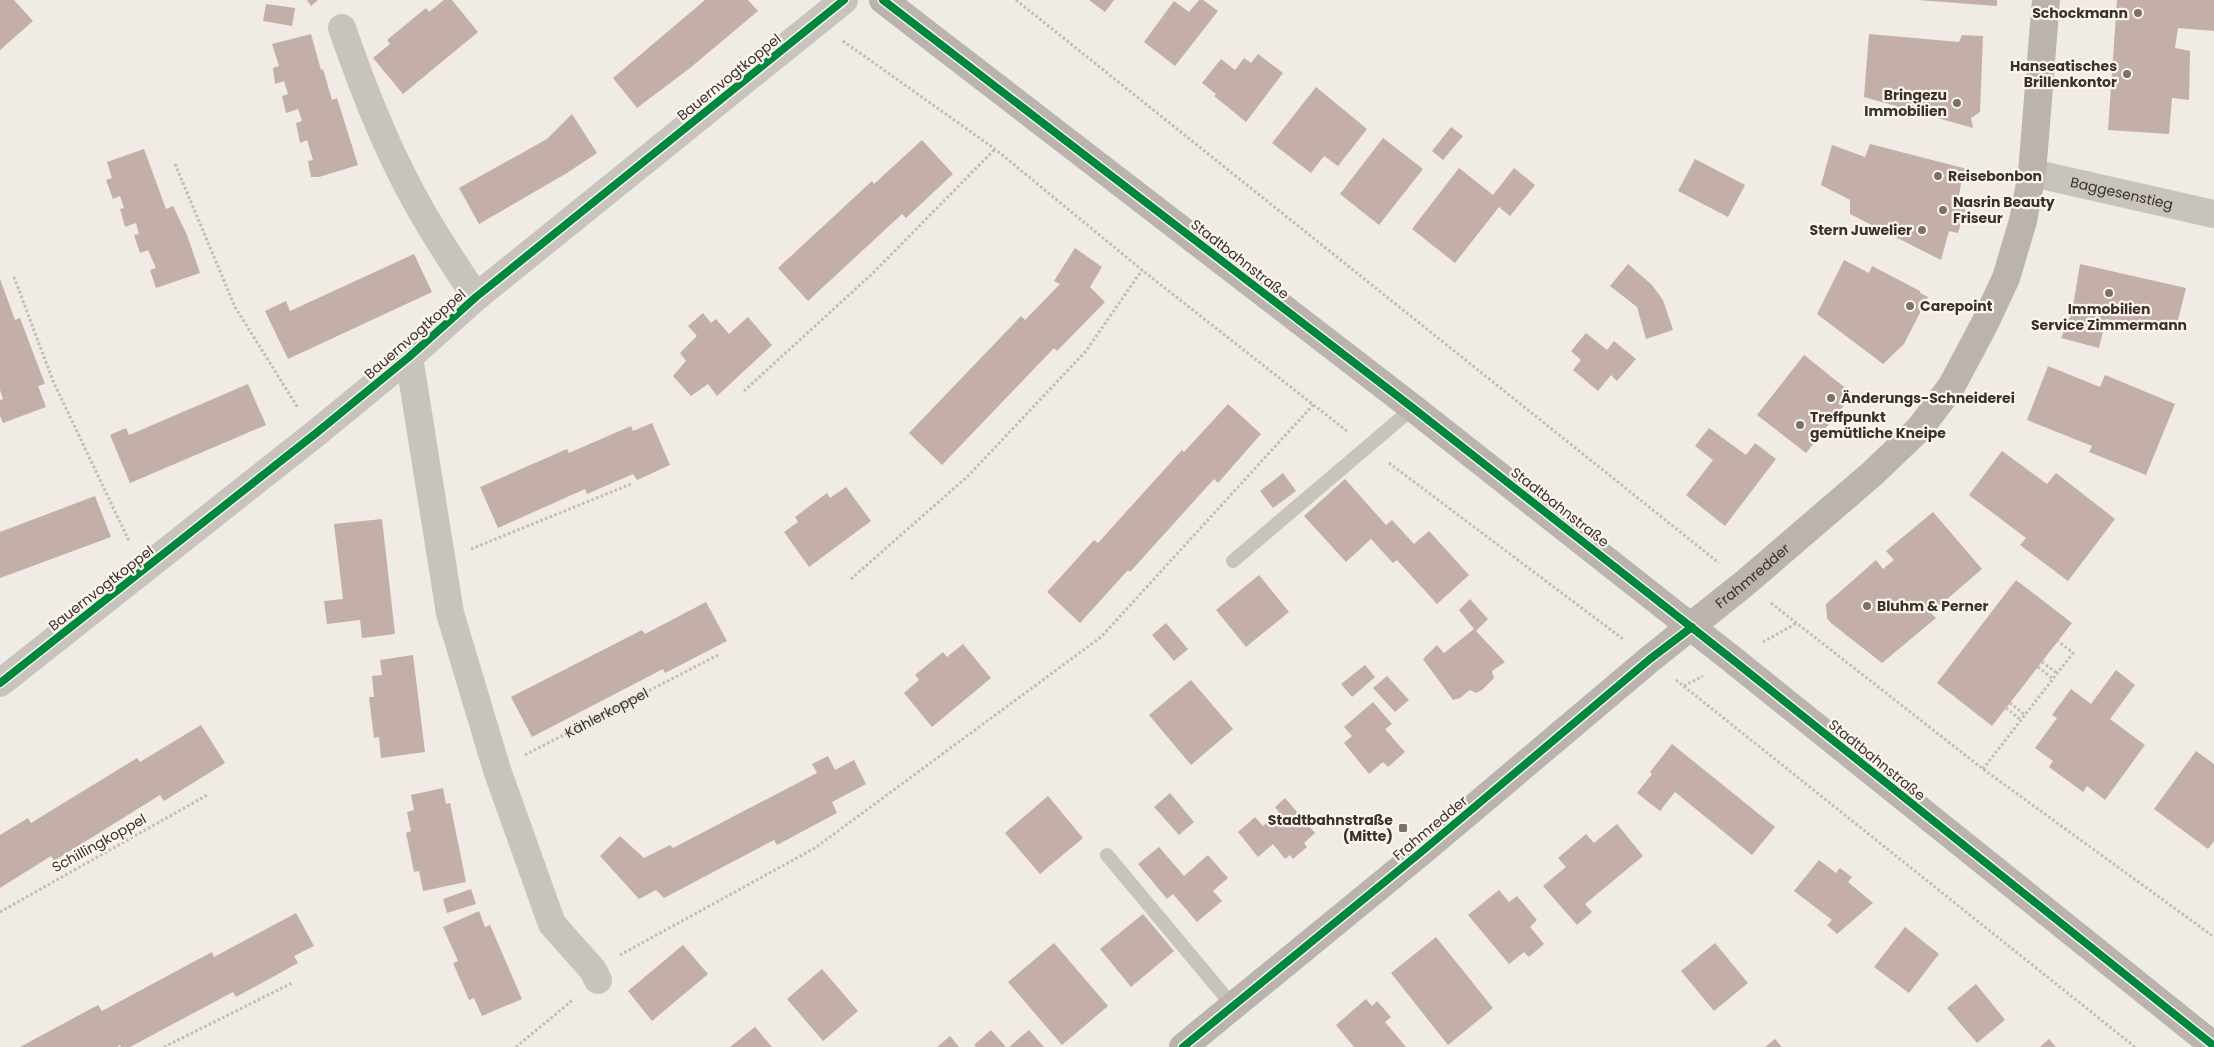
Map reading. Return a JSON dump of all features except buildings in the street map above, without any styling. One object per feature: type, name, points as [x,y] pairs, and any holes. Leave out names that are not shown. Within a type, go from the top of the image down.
[{"type":"street","name":"Bauernvogtkoppel","points":[[0,683],[314,434],[409,357],[476,297],[844,0]]},
{"type":"street","name":"Stadtbahnstraße","points":[[883,0],[1413,408],[1692,627],[2214,1046]]},
{"type":"street","name":"Frahmredder","points":[[1183,1047],[1420,853],[1650,659],[1745,583],[1873,473],[1920,428],[1951,387],[2006,278],[2023,221],[2032,173],[2046,0]]},
{"type":"street","name":"Bauernvogtkoppel","points":[[342,28],[362,84],[388,145],[417,204],[476,297]]},
{"type":"street","name":"Baggesenstieg","points":[[2032,173],[2214,214]]},
{"type":"street","points":[[409,357],[450,613],[497,770],[552,924],[595,975]]},
{"type":"lane","points":[[1233,561],[1413,408]]},
{"type":"lane","points":[[1107,855],[1233,1006]]},
{"type":"path","points":[[1016,0],[1745,583],[1983,769],[2214,937]]},
{"type":"path","points":[[818,21],[855,50],[995,149],[1142,270],[1313,405],[1650,659],[2134,1047]]},
{"type":"path","points":[[744,391],[873,273],[995,149]]},
{"type":"path","points":[[175,164],[235,307],[314,434]]},
{"type":"path","points":[[851,580],[968,476],[1079,358],[1142,270]]},
{"type":"path","points":[[14,277],[53,380],[143,571]]},
{"type":"path","points":[[516,1047],[575,998],[595,975],[816,848],[1101,637],[1313,405]]},
{"type":"path","points":[[442,560],[631,484]]},
{"type":"path","points":[[1983,769],[2073,653],[2058,641]]},
{"type":"path","points":[[2042,662],[2057,674]]},
{"type":"path","points":[[2038,667],[2053,679]]},
{"type":"path","points":[[2010,703],[2025,715]]},
{"type":"path","points":[[2006,708],[2021,720]]},
{"type":"path","points":[[164,1047],[292,984]]},
{"type":"cycle path","points":[[0,683],[315,434],[409,357],[476,297],[844,0]]},
{"type":"cycle path","points":[[883,0],[1413,408],[1733,660],[2214,1046]]},
{"type":"cycle path","points":[[1183,1047],[1420,853],[1650,659],[1692,627]]},
{"type":"place","name":"Schockmann","points":[[2138,13]]},
{"type":"place","name":"Hanseatisches Brillenkontor","points":[[2127,74]]},
{"type":"place","name":"Bringezu Immobilien","points":[[1957,103]]},
{"type":"place","name":"Reisebonbon","points":[[1938,176]]},
{"type":"place","name":"Nasrin Beauty Friseur","points":[[1943,210]]},
{"type":"place","name":"Stern Juwelier","points":[[1922,230]]},
{"type":"place","name":"Immobilien Service Zimmermann","points":[[2109,293]]},
{"type":"place","name":"Carepoint","points":[[1910,306]]},
{"type":"place","name":"Änderungs-Schneiderei","points":[[1831,398]]},
{"type":"place","name":"Treffpunkt gemütliche Kneipe","points":[[1800,425]]},
{"type":"place","name":"Bluhm & Perner","points":[[1867,606]]},
{"type":"place","name":"Stadtbahnstraße (Mitte)","points":[[1403,828]]}]
